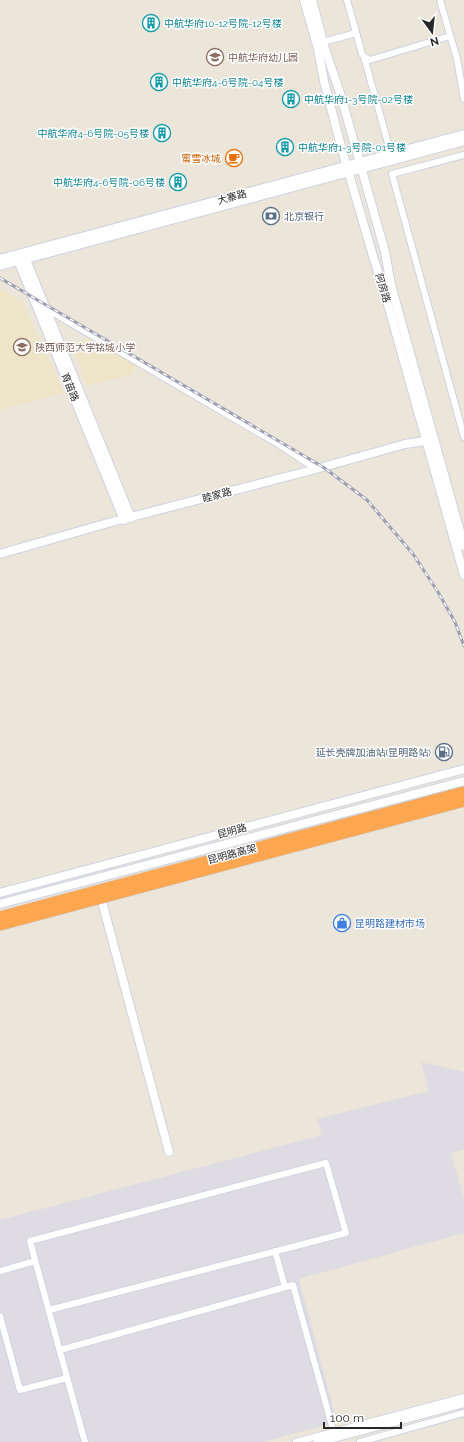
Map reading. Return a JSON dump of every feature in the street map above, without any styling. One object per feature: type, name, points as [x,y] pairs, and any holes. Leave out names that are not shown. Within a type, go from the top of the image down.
[{"type":"highway","name":"昆明路高架","points":[[0,917],[464,792]]},
{"type":"highway","name":"昆明路高架","points":[[0,925],[464,801]]},
{"type":"main road","name":"阿房路","points":[[304,0],[318,49],[324,81],[348,170],[430,440],[464,546]]},
{"type":"main road","name":"阿房路","points":[[312,0],[385,252],[391,285],[464,574]]},
{"type":"main road","name":"大寨路","points":[[361,166],[391,154],[464,134]]},
{"type":"main road","name":"大寨路","points":[[0,266],[21,257],[361,166],[464,141]]},
{"type":"main road","points":[[364,224],[376,221]]},
{"type":"main road","name":"大寨路","points":[[0,259],[21,257]]},
{"type":"main road","name":"育苗路","points":[[21,257],[45,308],[127,519]]},
{"type":"main road","name":"育苗路","points":[[21,257],[127,519]]},
{"type":"main road","name":"睦家路","points":[[0,554],[405,444],[430,440]]},
{"type":"main road","name":"昆明路","points":[[0,893],[464,769]]},
{"type":"main road","name":"昆明路","points":[[0,904],[464,780]]},
{"type":"main road","points":[[94,868],[169,1152]]},
{"type":"main road","points":[[318,1442],[464,1403]]},
{"type":"main road","points":[[334,1437],[464,1407]]},
{"type":"street","points":[[347,0],[391,154]]},
{"type":"street","points":[[440,0],[461,76],[464,99]]},
{"type":"street","points":[[323,42],[356,33]]},
{"type":"street","points":[[364,57],[370,60],[450,36]]},
{"type":"street","points":[[464,155],[392,174],[464,437]]},
{"type":"street","points":[[45,308],[278,444],[316,469]]},
{"type":"street","points":[[49,1310],[346,1233],[326,1163],[30,1241],[85,1442]]},
{"type":"street","points":[[275,1251],[285,1287]]},
{"type":"street","points":[[0,1271],[35,1261]]},
{"type":"street","points":[[60,1350],[292,1285],[334,1437]]},
{"type":"street","points":[[0,1316],[20,1390],[67,1378]]},
{"type":"street","points":[[296,1442],[334,1437],[464,1395]]},
{"type":"street","points":[[360,1442],[464,1413]]},
{"type":"shaded area","name":"中航华府幼儿园","points":[[219,51],[222,60],[210,63],[208,54]]},
{"type":"shaded area","name":"陕西师范大学铭城小学","points":[[0,288],[22,302],[64,393],[0,410]]},
{"type":"shaded area","points":[[91,338],[138,364],[131,375],[86,386],[72,343]]},
{"type":"shaded area","points":[[421,1062],[464,1072],[464,1149],[451,1153],[464,1199],[464,1233],[299,1279],[337,1422],[263,1442],[0,1442],[0,1220],[322,1135],[317,1119],[429,1091]]},
{"type":"railway","points":[[0,278],[323,467],[367,500],[413,554],[438,592],[455,622],[464,646]]},
{"type":"place","name":"中航华府10-12号院-12号楼","points":[[151,23]]},
{"type":"place","name":"中航华府幼儿园","points":[[215,57]]},
{"type":"place","name":"中航华府4-6号院-04号楼","points":[[159,82]]},
{"type":"place","name":"中航华府1-3号院-02号楼","points":[[291,99]]},
{"type":"place","name":"中航华府4-6号院-05号楼","points":[[162,133]]},
{"type":"place","name":"中航华府1-3号院-01号楼","points":[[285,147]]},
{"type":"place","name":"蜜雪冰城","points":[[234,158]]},
{"type":"place","name":"中航华府4-6号院-06号楼","points":[[178,182]]},
{"type":"place","name":"北京银行","points":[[271,216]]},
{"type":"place","name":"陕西师范大学铭城小学","points":[[22,347]]},
{"type":"place","name":"延长壳牌加油站(昆明路站)","points":[[444,752]]},
{"type":"place","name":"昆明路建材市场","points":[[342,923]]}]
